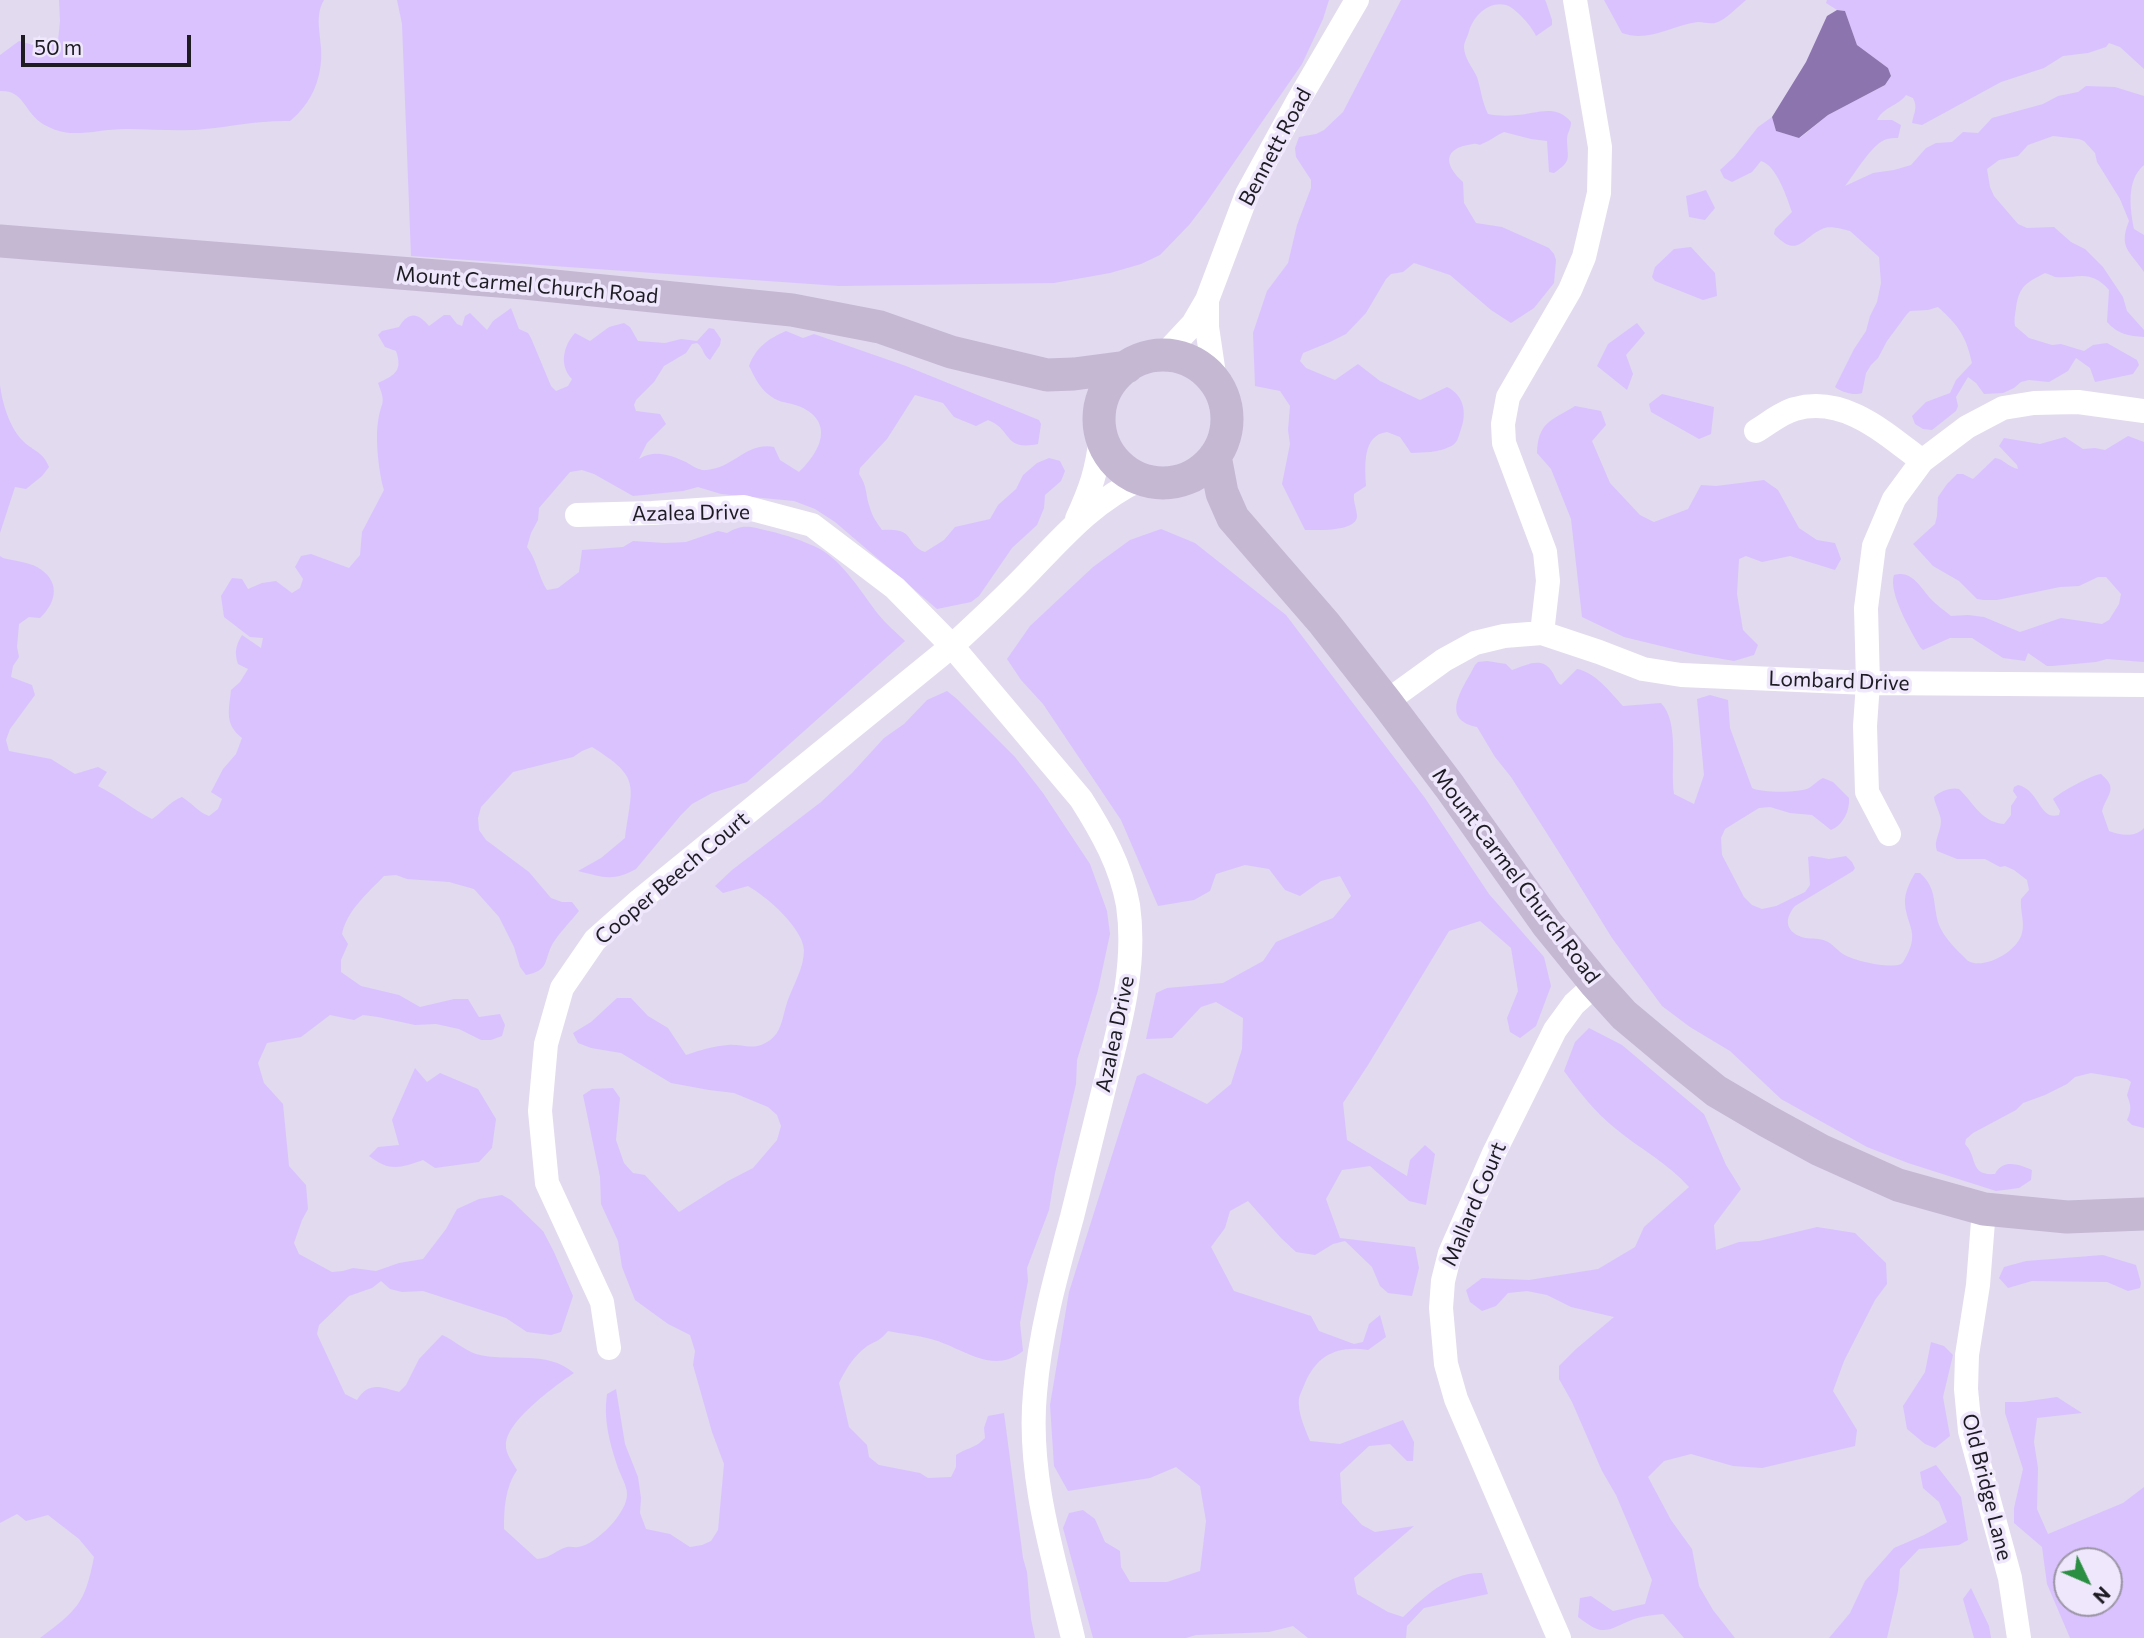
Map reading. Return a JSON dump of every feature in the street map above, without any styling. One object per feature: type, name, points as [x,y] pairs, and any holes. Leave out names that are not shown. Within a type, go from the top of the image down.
[{"type":"main road","name":"Mount Carmel Church Road","points":[[0,242],[510,282],[792,310],[880,327],[951,352],[1047,374],[1074,374],[1127,367]]},
{"type":"main road","points":[[1164,355],[1184,358],[1201,368],[1215,382],[1224,399],[1227,419],[1224,438],[1215,456],[1201,471],[1182,480],[1151,481],[1124,470],[1110,455],[1100,427],[1103,398],[1112,380],[1127,367],[1144,358],[1164,355]]},
{"type":"main road","name":"Mount Carmel Church Road","points":[[1047,374],[1086,401],[1100,427]]},
{"type":"main road","name":"Mount Carmel Church Road","points":[[1215,456],[1222,493],[1233,518],[1324,623],[1386,702],[1547,924],[1625,1015],[1716,1091],[1820,1150],[1898,1185],[1984,1209],[2067,1217],[2144,1214]]},
{"type":"main road","name":"Mount Carmel Church Road","points":[[1151,481],[1186,492],[1233,518]]},
{"type":"street","name":"Bennett Road","points":[[1164,355],[1193,324],[1207,300],[1248,194],[1357,0]]},
{"type":"street","points":[[1386,702],[1444,660],[1475,643],[1504,636],[1542,633],[1548,581],[1545,552],[1504,443],[1503,424],[1508,397],[1570,290],[1584,257],[1599,193],[1600,147],[1575,0]]},
{"type":"street","name":"Bennett Road","points":[[1207,300],[1207,327],[1215,382]]},
{"type":"street","points":[[1889,834],[1867,792],[1864,726],[1868,683],[1866,608],[1874,546],[1894,499],[1922,461],[1941,445],[2003,408],[2034,403],[2078,402],[2144,411]]},
{"type":"street","points":[[1756,431],[1793,409],[1830,405],[1872,424],[1922,461]]},
{"type":"street","points":[[1075,523],[1098,466],[1100,427]]},
{"type":"street","points":[[952,646],[1001,601],[1075,523],[1124,487],[1151,481]]},
{"type":"street","name":"Azalea Drive","points":[[578,515],[744,507],[813,525],[895,588],[952,646],[1081,799],[1111,850],[1128,905],[1131,938],[1129,981],[1115,1046],[1051,1294],[1040,1348],[1035,1396],[1037,1477],[1073,1638]]},
{"type":"street","name":"Lombard Drive","points":[[1542,633],[1643,669],[1681,675],[1868,683],[2144,685]]},
{"type":"street","name":"Cooper Beech Court","points":[[609,1348],[602,1301],[547,1183],[541,1097],[546,1044],[562,988],[595,940],[631,908],[952,646]]},
{"type":"street","name":"Mallard Court","points":[[1559,1638],[1456,1399],[1446,1364],[1441,1308],[1443,1281],[1450,1253],[1494,1153],[1555,1030],[1574,1004],[1596,984]]},
{"type":"street","name":"Old Bridge Lane","points":[[1984,1209],[1978,1285],[1967,1354],[1966,1389],[1970,1431],[2010,1578],[2019,1638]]},
{"type":"shaded area","points":[[59,0],[324,0],[319,17],[321,59],[318,79],[310,98],[290,121],[186,130],[122,129],[77,133],[58,131],[40,122],[19,97],[0,91],[0,55],[19,41],[43,46],[58,41]]},
{"type":"shaded area","points":[[397,0],[1329,0],[1302,64],[1206,203],[1160,255],[1110,273],[1054,283],[839,286],[411,256],[402,24]]},
{"type":"shaded area","points":[[1401,0],[1545,0],[1552,25],[1536,36],[1528,23],[1514,10],[1506,5],[1493,5],[1474,20],[1464,51],[1477,77],[1488,114],[1510,116],[1552,111],[1565,116],[1571,122],[1567,137],[1566,162],[1554,173],[1549,172],[1547,141],[1504,132],[1480,145],[1473,144],[1456,149],[1449,158],[1452,169],[1463,182],[1464,203],[1476,223],[1502,227],[1549,248],[1556,260],[1554,283],[1534,308],[1511,323],[1491,310],[1450,275],[1414,263],[1403,272],[1391,274],[1386,279],[1366,313],[1346,334],[1303,353],[1300,361],[1306,368],[1335,380],[1358,364],[1380,381],[1420,400],[1447,387],[1457,395],[1464,411],[1456,442],[1440,450],[1411,453],[1400,437],[1387,432],[1379,434],[1369,445],[1367,453],[1366,486],[1354,494],[1357,517],[1355,522],[1343,528],[1305,530],[1282,484],[1290,444],[1290,406],[1280,391],[1255,386],[1253,333],[1267,291],[1288,263],[1297,225],[1311,188],[1311,180],[1296,157],[1295,148],[1299,137],[1324,130],[1343,112]]},
{"type":"shaded area","points":[[1604,0],[1746,0],[1715,23],[1698,22],[1651,35],[1632,36],[1622,33]]},
{"type":"shaded area","points":[[1827,0],[2144,0],[2144,69],[2120,47],[2109,43],[2106,47],[2088,53],[2063,56],[2044,68],[2001,82],[1922,125],[1912,123],[1915,105],[1913,98],[1906,95],[1883,112],[1877,120],[1892,120],[1901,125],[1898,138],[1887,139],[1876,146],[1845,186],[1873,173],[1911,165],[1926,148],[1936,143],[1952,142],[1963,132],[1978,133],[1992,118],[2043,104],[2058,96],[2078,92],[2086,86],[2115,87],[2144,96],[2144,165],[2134,179],[2131,204],[2134,229],[2144,235],[2144,272],[2125,243],[2129,221],[2120,199],[2097,162],[2095,153],[2084,141],[2053,136],[2028,145],[2018,156],[1999,160],[1987,169],[1994,196],[2018,224],[2027,228],[2054,227],[2071,242],[2085,249],[2103,267],[2123,297],[2127,311],[2144,330],[2144,337],[2124,334],[2107,322],[2109,290],[2096,279],[2083,276],[2055,277],[2045,273],[2028,283],[2021,290],[2017,301],[2015,326],[2029,338],[2084,351],[2093,345],[2107,343],[2137,360],[2139,365],[2133,374],[2095,382],[2090,368],[2076,358],[2068,371],[2049,382],[2029,380],[2003,393],[1984,394],[1968,377],[1956,397],[1956,411],[1932,430],[1923,429],[1915,424],[1912,416],[1926,402],[1950,393],[1956,380],[1972,363],[1961,332],[1938,307],[1910,311],[1907,314],[1866,373],[1862,393],[1848,393],[1835,387],[1866,331],[1877,302],[1881,283],[1879,257],[1850,231],[1836,228],[1825,228],[1800,244],[1789,245],[1774,234],[1775,229],[1792,212],[1781,183],[1772,169],[1761,161],[1752,172],[1732,182],[1724,178],[1720,170],[1758,127],[1772,117],[1776,131],[1800,138],[1828,115],[1885,85],[1891,76],[1888,68],[1857,45],[1845,11],[1837,10],[1826,3]]},
{"type":"shaded area","points":[[1837,10],[1845,11],[1857,45],[1888,68],[1891,76],[1885,85],[1828,115],[1799,138],[1776,131],[1772,117],[1806,62],[1827,16]]},
{"type":"shaded area","points":[[1706,190],[1715,208],[1705,220],[1689,217],[1686,196]]},
{"type":"shaded area","points":[[1691,247],[1715,273],[1717,296],[1703,300],[1655,281],[1652,277],[1655,267],[1674,249]]},
{"type":"shaded area","points":[[511,308],[519,329],[528,333],[531,338],[551,386],[556,391],[568,386],[572,379],[565,368],[564,356],[575,333],[590,341],[609,327],[624,323],[630,327],[638,341],[665,343],[681,339],[697,341],[709,328],[714,329],[721,339],[710,360],[697,343],[692,344],[686,353],[664,366],[654,382],[636,400],[636,411],[660,414],[666,424],[647,443],[639,459],[651,454],[662,454],[707,470],[725,465],[764,446],[774,447],[780,460],[799,472],[818,447],[821,429],[818,421],[801,407],[770,396],[759,385],[749,366],[763,344],[786,331],[803,338],[814,334],[906,366],[1039,420],[1041,424],[1038,444],[1019,445],[988,420],[976,426],[954,417],[943,403],[915,395],[887,439],[860,468],[859,474],[872,514],[882,530],[901,531],[925,552],[944,540],[955,527],[990,519],[998,505],[1016,489],[1023,475],[1037,463],[1049,458],[1060,461],[1065,471],[1061,481],[1045,495],[1044,508],[1037,525],[1012,548],[979,596],[971,602],[937,609],[835,522],[815,509],[794,501],[721,494],[698,487],[633,496],[594,474],[582,470],[570,472],[539,508],[538,520],[527,547],[547,590],[558,588],[579,572],[582,550],[623,547],[633,541],[686,542],[718,531],[727,533],[738,528],[752,527],[795,538],[829,555],[852,579],[881,618],[905,641],[747,782],[712,793],[692,804],[636,869],[621,876],[601,876],[578,871],[601,858],[625,838],[631,794],[626,775],[619,767],[592,747],[573,757],[513,772],[481,807],[479,830],[486,840],[529,872],[551,898],[572,902],[579,911],[553,943],[545,964],[534,973],[526,975],[520,967],[514,947],[499,917],[474,889],[449,882],[384,876],[359,902],[348,917],[342,934],[348,944],[341,960],[341,972],[361,986],[399,995],[420,1007],[454,999],[468,999],[479,1017],[500,1014],[505,1025],[502,1036],[481,1040],[459,1029],[436,1024],[415,1025],[363,1015],[354,1020],[330,1015],[301,1037],[267,1043],[258,1063],[264,1083],[283,1104],[289,1166],[306,1185],[308,1209],[294,1243],[299,1254],[332,1272],[353,1268],[376,1271],[423,1259],[446,1229],[457,1209],[479,1199],[502,1195],[511,1200],[543,1231],[573,1296],[561,1332],[551,1335],[527,1332],[506,1318],[423,1291],[402,1292],[390,1289],[381,1281],[372,1288],[349,1296],[319,1325],[317,1334],[345,1394],[357,1400],[366,1390],[376,1387],[399,1392],[406,1385],[419,1359],[442,1335],[476,1354],[552,1361],[574,1373],[523,1415],[514,1425],[506,1445],[508,1455],[517,1470],[508,1491],[504,1529],[537,1559],[567,1547],[585,1545],[602,1534],[622,1510],[627,1491],[612,1450],[606,1413],[607,1394],[616,1389],[625,1444],[638,1477],[640,1513],[646,1529],[670,1534],[690,1547],[711,1541],[718,1530],[724,1464],[693,1365],[695,1351],[690,1335],[668,1324],[635,1300],[622,1267],[618,1241],[601,1204],[600,1177],[583,1095],[592,1089],[613,1088],[620,1098],[616,1140],[624,1163],[633,1173],[645,1175],[679,1212],[753,1168],[777,1140],[781,1126],[777,1115],[768,1107],[734,1093],[671,1083],[621,1053],[578,1043],[573,1033],[591,1022],[617,998],[631,998],[648,1016],[668,1028],[686,1055],[707,1048],[757,1046],[773,1038],[779,1029],[802,965],[802,941],[791,923],[756,891],[748,886],[723,893],[715,886],[821,802],[884,738],[904,724],[927,700],[947,691],[1015,757],[1043,793],[1090,864],[1107,911],[1110,934],[1098,990],[1077,1060],[1076,1084],[1049,1210],[1027,1268],[1028,1281],[1020,1323],[1023,1351],[1000,1361],[988,1360],[931,1339],[888,1331],[857,1355],[839,1383],[849,1427],[867,1445],[869,1457],[879,1465],[920,1473],[928,1478],[951,1477],[956,1467],[956,1455],[985,1438],[984,1428],[988,1416],[1004,1413],[1035,1638],[40,1638],[78,1605],[87,1586],[94,1557],[79,1539],[48,1515],[26,1521],[17,1514],[0,1523],[0,556],[37,567],[50,578],[54,591],[50,605],[40,618],[29,617],[19,624],[19,657],[13,666],[11,677],[32,685],[35,695],[10,729],[6,740],[9,751],[51,759],[75,774],[98,767],[107,772],[98,786],[152,819],[182,797],[209,816],[218,809],[222,799],[211,792],[223,769],[236,754],[242,738],[232,727],[229,716],[231,690],[248,669],[238,664],[237,645],[242,635],[261,648],[263,638],[250,637],[224,617],[221,596],[232,578],[242,579],[248,589],[276,581],[292,593],[300,588],[303,579],[295,567],[301,556],[311,554],[349,568],[360,555],[362,532],[384,490],[377,447],[377,429],[383,400],[378,383],[393,375],[399,363],[396,351],[385,347],[378,335],[382,331],[399,327],[410,316],[421,318],[429,326],[444,315],[450,315],[462,326],[465,316],[470,313],[487,330],[493,321]]},
{"type":"shaded area","points":[[1637,323],[1645,333],[1626,355],[1633,374],[1627,390],[1597,366],[1608,344]]},
{"type":"shaded area","points":[[0,385],[4,406],[13,427],[21,439],[44,458],[49,467],[26,489],[15,487],[0,533]]},
{"type":"shaded area","points":[[1662,394],[1714,407],[1711,434],[1699,439],[1651,412],[1649,404]]},
{"type":"shaded area","points":[[1575,406],[1601,411],[1606,425],[1592,441],[1610,483],[1640,515],[1654,522],[1688,509],[1701,485],[1716,486],[1764,480],[1778,490],[1799,528],[1817,540],[1835,543],[1841,559],[1835,570],[1790,556],[1762,562],[1746,556],[1739,559],[1737,594],[1743,630],[1758,645],[1754,655],[1734,661],[1624,637],[1582,617],[1571,519],[1551,469],[1537,453],[1543,428]]},
{"type":"shaded area","points":[[2128,436],[2144,442],[2144,662],[2107,659],[2047,666],[2028,653],[2025,661],[2003,658],[1972,638],[1950,638],[1923,650],[1901,612],[1894,592],[1894,575],[1910,577],[1951,616],[1984,617],[2020,632],[2061,618],[2102,624],[2109,620],[2119,604],[2121,594],[2106,577],[2098,577],[2079,586],[2060,587],[1997,600],[1977,599],[1959,581],[1933,566],[1913,544],[1935,524],[1938,497],[1957,474],[1973,479],[1995,458],[2018,469],[1999,446],[2004,438],[2040,444],[2065,437],[2083,449],[2105,450]]},
{"type":"shaded area","points":[[1161,529],[1195,543],[1286,615],[1425,798],[1489,894],[1544,957],[1551,986],[1536,1026],[1520,1038],[1510,1032],[1507,1018],[1518,991],[1511,948],[1480,921],[1449,931],[1343,1103],[1347,1140],[1407,1176],[1410,1160],[1425,1145],[1435,1154],[1426,1205],[1409,1201],[1370,1166],[1342,1170],[1326,1199],[1340,1238],[1415,1247],[1419,1268],[1412,1296],[1388,1293],[1380,1286],[1372,1267],[1345,1241],[1333,1244],[1315,1255],[1296,1252],[1248,1201],[1230,1211],[1225,1228],[1211,1247],[1234,1291],[1311,1316],[1319,1331],[1354,1344],[1363,1342],[1369,1324],[1380,1315],[1386,1337],[1368,1350],[1347,1349],[1322,1359],[1310,1373],[1300,1395],[1299,1409],[1310,1441],[1340,1444],[1403,1420],[1414,1442],[1413,1461],[1407,1461],[1390,1444],[1369,1446],[1340,1473],[1342,1503],[1362,1525],[1375,1532],[1414,1526],[1354,1578],[1357,1594],[1388,1612],[1403,1617],[1449,1581],[1459,1576],[1482,1573],[1488,1594],[1424,1608],[1407,1626],[1406,1638],[1308,1638],[1293,1626],[1269,1632],[1196,1635],[1186,1638],[1093,1638],[1063,1528],[1069,1513],[1083,1510],[1095,1519],[1105,1542],[1120,1551],[1121,1567],[1130,1582],[1167,1582],[1200,1571],[1206,1521],[1200,1486],[1176,1467],[1150,1478],[1068,1491],[1054,1466],[1050,1405],[1069,1292],[1137,1076],[1144,1073],[1207,1104],[1231,1084],[1242,1049],[1243,1018],[1216,1002],[1201,1007],[1172,1038],[1146,1039],[1156,993],[1167,988],[1223,983],[1263,961],[1276,942],[1333,918],[1351,896],[1340,876],[1321,881],[1300,896],[1285,890],[1269,869],[1245,865],[1216,874],[1210,891],[1194,900],[1158,906],[1121,820],[1043,704],[1021,680],[1007,659],[1030,626],[1093,567],[1130,540]]},
{"type":"shaded area","points":[[1478,662],[1506,664],[1512,670],[1532,663],[1542,664],[1551,670],[1561,685],[1577,669],[1596,679],[1623,706],[1661,703],[1667,712],[1672,733],[1674,794],[1694,804],[1704,775],[1697,699],[1710,695],[1728,700],[1730,728],[1752,788],[1789,792],[1809,788],[1823,778],[1833,782],[1849,798],[1845,817],[1835,828],[1831,830],[1812,815],[1790,813],[1770,807],[1759,808],[1725,829],[1721,838],[1722,855],[1744,897],[1752,905],[1762,909],[1776,906],[1805,892],[1810,885],[1808,857],[1829,859],[1846,856],[1855,868],[1853,871],[1795,906],[1789,916],[1788,925],[1799,936],[1826,941],[1848,957],[1872,964],[1896,965],[1902,963],[1907,955],[1912,935],[1905,900],[1915,873],[1920,873],[1930,885],[1941,930],[1968,961],[1983,963],[2000,957],[2014,946],[2022,933],[2021,899],[2029,890],[2027,880],[2014,870],[2000,867],[1985,859],[1957,859],[1937,851],[1941,821],[1934,797],[1936,795],[1949,789],[1959,789],[1989,820],[2004,824],[2011,815],[2011,806],[2017,797],[2013,791],[2014,787],[2018,785],[2025,788],[2047,814],[2059,815],[2060,811],[2053,799],[2076,784],[2101,774],[2111,788],[2102,811],[2109,831],[2132,834],[2144,828],[2144,1128],[2132,1125],[2127,1120],[2130,1107],[2127,1095],[2131,1082],[2127,1079],[2091,1073],[2075,1077],[2045,1095],[2023,1103],[2016,1110],[1966,1139],[1965,1144],[1981,1172],[1995,1174],[2002,1166],[2011,1164],[2032,1170],[2031,1180],[2019,1188],[1996,1191],[1867,1147],[1781,1099],[1730,1051],[1662,1006],[1612,938],[1477,727],[1465,723],[1459,717],[1456,710],[1457,701],[1465,683]]},
{"type":"shaded area","points":[[1589,1028],[1622,1045],[1704,1114],[1726,1165],[1741,1189],[1714,1225],[1716,1250],[1739,1242],[1759,1241],[1817,1227],[1855,1233],[1886,1263],[1887,1284],[1875,1300],[1844,1361],[1833,1391],[1857,1430],[1855,1446],[1762,1468],[1733,1466],[1691,1454],[1664,1461],[1648,1477],[1671,1520],[1692,1549],[1699,1586],[1713,1610],[1735,1638],[1684,1638],[1663,1614],[1637,1618],[1606,1630],[1594,1628],[1578,1617],[1580,1598],[1591,1596],[1613,1611],[1645,1604],[1652,1580],[1616,1495],[1559,1379],[1559,1366],[1614,1317],[1571,1307],[1547,1295],[1527,1291],[1508,1293],[1496,1306],[1482,1311],[1470,1302],[1466,1290],[1482,1278],[1529,1280],[1598,1269],[1635,1247],[1644,1227],[1689,1187],[1609,1123],[1588,1102],[1564,1071],[1575,1042]]},
{"type":"shaded area","points":[[415,1068],[427,1082],[440,1073],[478,1089],[496,1119],[492,1148],[479,1162],[435,1168],[423,1160],[395,1167],[369,1156],[378,1147],[399,1145],[392,1120]]},
{"type":"shaded area","points":[[2103,1255],[2136,1265],[2140,1288],[2128,1291],[2107,1282],[2032,1281],[2008,1288],[1999,1278],[2004,1267],[2026,1261]]},
{"type":"shaded area","points":[[1931,1342],[1944,1346],[1953,1355],[1943,1397],[1950,1436],[1935,1448],[1925,1444],[1907,1429],[1903,1406],[1925,1372]]},
{"type":"shaded area","points":[[2057,1397],[2082,1413],[2037,1418],[2034,1442],[2038,1468],[2037,1509],[2048,1534],[2123,1503],[2144,1487],[2144,1638],[2070,1638],[2061,1617],[2123,1617],[2123,1547],[2053,1547],[2053,1598],[2047,1584],[2042,1547],[2014,1523],[2014,1508],[2023,1469],[2005,1413],[2005,1402]]},
{"type":"shaded area","points":[[1936,1465],[1961,1497],[1968,1540],[1959,1545],[1919,1549],[1900,1569],[1898,1591],[1887,1638],[1829,1638],[1850,1613],[1865,1581],[1894,1548],[1947,1522],[1939,1502],[1923,1488],[1920,1472]]},
{"type":"shaded area","points":[[1971,1588],[1989,1626],[1991,1638],[1974,1638],[1963,1599]]}]
